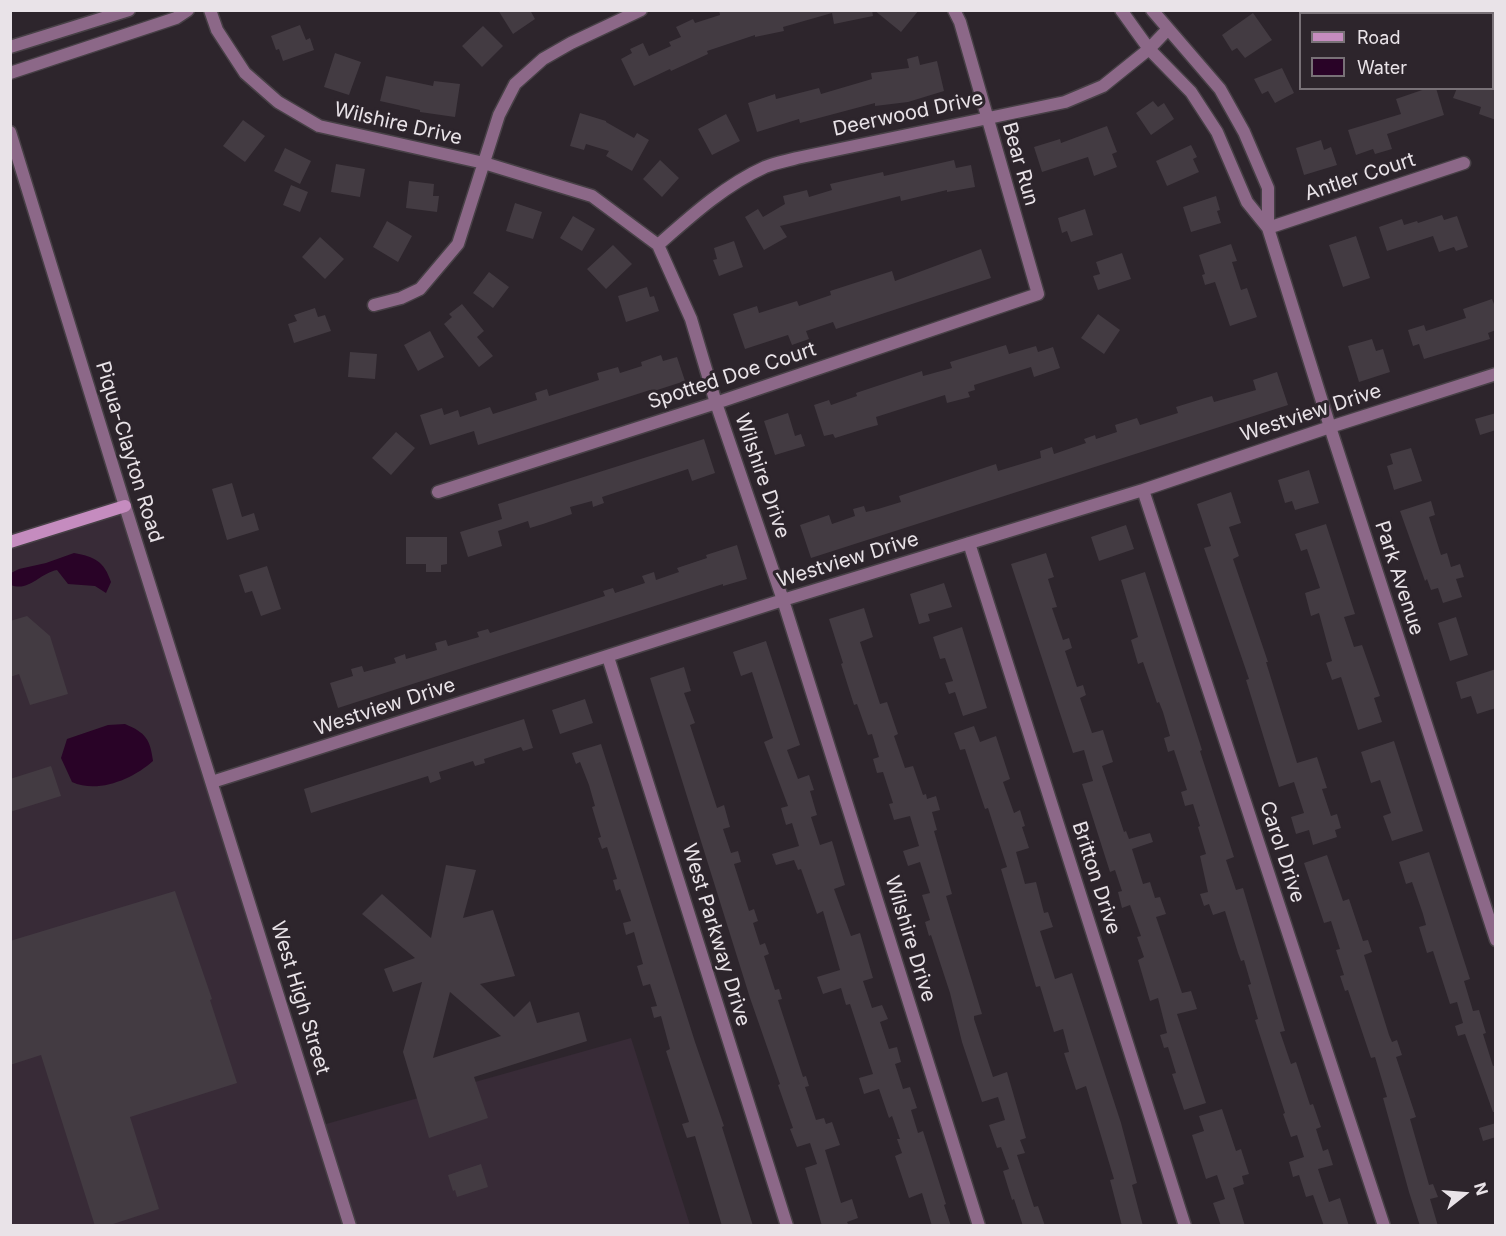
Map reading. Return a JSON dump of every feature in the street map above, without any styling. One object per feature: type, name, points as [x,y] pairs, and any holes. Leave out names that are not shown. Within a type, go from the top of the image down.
[{"type":"street","points":[[10,47],[129,10]]},
{"type":"street","points":[[10,73],[176,18],[188,10]]},
{"type":"street","name":"Wilshire Drive","points":[[210,10],[217,30],[245,73],[278,102],[318,126],[484,163],[592,196],[658,245],[691,319],[716,403],[783,600],[979,1226]]},
{"type":"street","points":[[374,305],[401,298],[420,289],[458,244],[499,115],[515,84],[543,58],[640,10]]},
{"type":"street","name":"Bear Run","points":[[954,10],[960,22],[1038,294]]},
{"type":"street","name":"Park Avenue","points":[[1121,10],[1149,50],[1191,92],[1217,132],[1247,202],[1268,228]]},
{"type":"street","name":"Park Avenue","points":[[1152,10],[1220,89],[1244,132],[1268,188],[1268,228],[1496,939]]},
{"type":"street","name":"Deerwood Drive","points":[[658,245],[731,186],[766,167],[796,158],[1065,102],[1103,86],[1149,50],[1168,29]]},
{"type":"street","name":"Piqua-Clayton Road","points":[[10,132],[212,782]]},
{"type":"street","name":"Antler Court","points":[[1268,228],[1464,163]]},
{"type":"street","name":"Spotted Doe Court","points":[[438,492],[716,403],[1038,294]]},
{"type":"street","name":"Westview Drive","points":[[212,782],[783,600],[1143,490],[1496,374]]},
{"type":"street","name":"Carol Drive","points":[[1143,490],[1384,1226]]},
{"type":"street","points":[[10,542],[125,506]]},
{"type":"street","name":"Britton Drive","points":[[969,543],[1185,1226]]},
{"type":"street","name":"West Parkway Drive","points":[[608,657],[787,1226]]},
{"type":"street","name":"West High Street","points":[[212,782],[350,1226]]},
{"type":"shaded area","points":[[125,506],[319,1126],[631,1038],[690,1225],[11,1225],[10,542]]},
{"type":"water","points":[[74,553],[93,558],[102,565],[111,582],[106,593],[95,586],[68,584],[57,570],[23,586],[11,585],[11,573]]},
{"type":"water","points":[[125,724],[138,730],[146,738],[153,761],[136,774],[115,783],[93,786],[72,782],[61,758],[67,739],[108,725]]},
{"type":"building","points":[[498,10],[530,10],[535,19],[513,34]]},
{"type":"building","points":[[719,10],[872,10],[873,16],[834,24],[832,13],[783,27],[784,31],[755,37],[755,35],[707,51],[708,54],[634,86],[621,59],[632,53],[630,49],[643,43],[649,56],[671,46],[669,42],[681,37],[676,27],[693,19],[695,23],[720,15]]},
{"type":"building","points":[[874,10],[919,10],[901,32]]},
{"type":"building","points":[[1253,13],[1272,40],[1245,58],[1237,48],[1232,51],[1222,35]]},
{"type":"building","points":[[300,25],[306,40],[310,38],[314,50],[283,61],[271,36]]},
{"type":"building","points":[[483,26],[503,46],[482,67],[462,46]]},
{"type":"building","points":[[335,53],[361,62],[349,95],[324,87]]},
{"type":"building","points":[[918,56],[920,65],[937,61],[944,91],[908,102],[875,106],[875,103],[800,123],[799,119],[757,132],[748,103],[775,94],[776,99],[819,88],[821,94],[872,79],[871,73],[909,68],[907,59]]},
{"type":"building","points":[[1282,68],[1294,93],[1275,103],[1268,91],[1262,94],[1254,79]]},
{"type":"building","points":[[386,76],[433,86],[434,81],[460,84],[455,117],[420,112],[420,110],[380,101]]},
{"type":"building","points":[[1496,88],[1496,120],[1479,114],[1481,107],[1453,98],[1456,90],[1494,90]]},
{"type":"building","points":[[1422,90],[1437,90],[1444,115],[1387,134],[1392,149],[1375,154],[1373,149],[1356,155],[1348,130],[1401,114],[1396,99]]},
{"type":"building","points":[[1153,101],[1158,107],[1164,103],[1174,119],[1151,135],[1136,113]]},
{"type":"building","points":[[580,113],[606,121],[634,138],[637,133],[649,140],[632,171],[606,156],[609,151],[586,144],[584,150],[570,146]]},
{"type":"building","points":[[726,114],[740,141],[712,155],[698,129]]},
{"type":"building","points":[[243,120],[265,136],[245,162],[223,146]]},
{"type":"building","points":[[1107,126],[1117,152],[1112,154],[1117,167],[1094,176],[1088,157],[1042,172],[1034,147],[1060,139],[1061,143]]},
{"type":"building","points":[[1321,140],[1324,150],[1331,147],[1337,165],[1304,175],[1296,148]]},
{"type":"building","points":[[1191,145],[1197,157],[1193,159],[1199,172],[1167,186],[1156,161]]},
{"type":"building","points":[[285,148],[311,161],[300,184],[274,171]]},
{"type":"building","points":[[660,160],[679,178],[662,197],[643,179]]},
{"type":"building","points":[[954,160],[956,168],[971,165],[975,187],[947,192],[947,190],[901,201],[900,196],[780,226],[787,237],[764,250],[745,217],[758,209],[763,217],[785,204],[783,196],[807,190],[809,197],[832,190],[830,184],[883,172],[884,176]]},
{"type":"building","points":[[336,164],[365,169],[360,197],[331,192]]},
{"type":"building","points":[[409,181],[434,184],[433,196],[439,196],[437,212],[406,208]]},
{"type":"building","points":[[291,185],[308,192],[300,212],[283,205]]},
{"type":"building","points":[[1216,196],[1221,223],[1191,232],[1183,207]]},
{"type":"building","points":[[515,203],[542,212],[533,239],[506,231]]},
{"type":"building","points":[[1085,209],[1093,235],[1071,242],[1067,231],[1062,233],[1058,218]]},
{"type":"building","points":[[1442,215],[1444,220],[1457,216],[1468,247],[1456,251],[1454,247],[1439,252],[1433,236],[1387,251],[1379,227],[1402,219],[1404,225]]},
{"type":"building","points":[[573,216],[595,229],[582,251],[560,238]]},
{"type":"building","points":[[387,221],[412,236],[398,262],[373,247]]},
{"type":"building","points":[[1356,236],[1370,278],[1343,287],[1329,245]]},
{"type":"building","points":[[320,237],[344,259],[325,279],[302,257]]},
{"type":"building","points":[[734,241],[743,267],[719,276],[713,260],[717,259],[714,248]]},
{"type":"building","points":[[1231,244],[1237,261],[1232,262],[1241,290],[1247,288],[1257,317],[1230,326],[1215,282],[1205,285],[1202,275],[1205,274],[1199,255]]},
{"type":"building","points":[[613,245],[632,264],[606,289],[587,269]]},
{"type":"building","points":[[981,249],[991,278],[836,329],[833,322],[806,331],[809,339],[792,345],[788,335],[745,349],[733,314],[757,306],[759,313],[797,301],[799,306],[831,295],[830,291],[892,271],[895,281]]},
{"type":"building","points":[[1122,253],[1131,279],[1098,290],[1093,276],[1100,274],[1096,262]]},
{"type":"building","points":[[489,272],[509,287],[493,308],[473,293]]},
{"type":"building","points":[[647,287],[650,297],[654,296],[659,311],[626,322],[618,296]]},
{"type":"building","points":[[1492,299],[1496,309],[1496,330],[1488,333],[1490,339],[1424,359],[1419,344],[1413,346],[1408,330],[1424,325],[1426,331],[1466,318],[1463,309]]},
{"type":"building","points":[[462,304],[484,331],[477,337],[493,356],[479,367],[444,324],[452,317],[449,314]]},
{"type":"building","points":[[315,308],[318,317],[325,315],[331,331],[294,343],[288,324],[297,321],[294,315]]},
{"type":"building","points":[[1098,314],[1120,330],[1104,354],[1081,338]]},
{"type":"building","points":[[430,331],[444,357],[418,371],[404,345]]},
{"type":"building","points":[[1372,339],[1376,351],[1383,349],[1390,372],[1359,382],[1348,346]]},
{"type":"building","points":[[1006,345],[1009,354],[1036,346],[1038,352],[1053,347],[1060,368],[1034,377],[1031,367],[974,385],[975,390],[968,392],[970,397],[947,403],[945,395],[876,417],[878,425],[835,438],[833,434],[824,436],[814,405],[829,400],[831,405],[857,396],[856,393],[922,371],[923,376],[952,368],[950,362]]},
{"type":"building","points":[[350,352],[377,354],[375,379],[348,377]]},
{"type":"building","points":[[661,355],[663,361],[677,357],[685,381],[478,445],[474,431],[430,445],[420,415],[442,408],[444,415],[458,410],[460,417],[490,407],[493,414],[537,400],[535,393],[547,389],[549,396],[599,380],[597,373],[618,367],[620,373],[642,366],[641,362]]},
{"type":"building","points":[[1277,372],[1288,405],[811,558],[800,525],[829,515],[832,524],[855,516],[853,509],[864,506],[866,512],[901,502],[899,496],[996,464],[998,471],[1041,458],[1040,451],[1052,447],[1054,454],[1086,443],[1084,439],[1095,435],[1096,439],[1117,432],[1115,425],[1137,418],[1140,425],[1178,413],[1176,407],[1205,398],[1212,396],[1214,402],[1256,390],[1253,380]]},
{"type":"building","points":[[788,413],[795,436],[801,434],[805,446],[775,455],[764,421]]},
{"type":"building","points":[[1496,413],[1496,430],[1480,435],[1475,419]]},
{"type":"building","points":[[396,432],[415,448],[391,475],[372,458]]},
{"type":"building","points":[[704,439],[715,473],[692,481],[688,469],[602,497],[604,503],[593,507],[592,501],[570,507],[572,514],[543,524],[530,528],[528,521],[498,531],[502,546],[468,557],[460,532],[502,519],[498,504]]},
{"type":"building","points":[[1411,448],[1422,481],[1394,490],[1387,466],[1393,464],[1390,454]]},
{"type":"building","points":[[1309,470],[1319,503],[1295,510],[1292,501],[1285,503],[1278,480]]},
{"type":"building","points":[[232,483],[242,517],[254,513],[259,530],[227,540],[212,489]]},
{"type":"building","points":[[1231,492],[1241,523],[1229,527],[1239,556],[1233,559],[1268,662],[1266,662],[1297,763],[1317,757],[1327,788],[1322,789],[1331,816],[1337,814],[1341,828],[1335,830],[1337,837],[1313,845],[1309,830],[1296,834],[1291,817],[1304,813],[1294,782],[1279,787],[1246,680],[1249,679],[1204,548],[1211,546],[1197,504]]},
{"type":"building","points":[[1431,501],[1435,515],[1429,517],[1441,555],[1447,553],[1451,567],[1460,564],[1464,577],[1456,579],[1462,597],[1443,603],[1438,588],[1431,590],[1427,579],[1425,581],[1400,511]]},
{"type":"building","points":[[1326,524],[1355,614],[1344,617],[1354,647],[1362,645],[1380,696],[1374,698],[1382,722],[1358,730],[1341,677],[1332,680],[1326,663],[1332,661],[1319,613],[1311,616],[1305,593],[1320,588],[1307,549],[1301,551],[1295,534]]},
{"type":"building","points":[[1126,525],[1134,549],[1099,561],[1091,537]]},
{"type":"building","points":[[406,537],[447,537],[447,564],[441,565],[441,572],[426,572],[426,564],[406,564]]},
{"type":"building","points":[[737,545],[747,579],[723,586],[723,584],[338,708],[330,683],[353,676],[351,669],[362,666],[364,672],[396,663],[394,658],[405,654],[406,659],[437,650],[435,643],[446,640],[448,646],[479,637],[477,632],[488,629],[490,633],[605,596],[603,591],[613,588],[615,593],[645,583],[642,576],[654,572],[656,580],[679,572],[677,568]]},
{"type":"building","points":[[1046,553],[1054,577],[1048,579],[1057,607],[1052,608],[1063,640],[1069,638],[1072,648],[1065,651],[1077,687],[1083,685],[1086,695],[1080,698],[1092,733],[1103,730],[1113,762],[1102,766],[1124,832],[1126,831],[1129,839],[1150,833],[1153,842],[1132,849],[1143,884],[1150,882],[1155,898],[1160,897],[1166,914],[1156,917],[1182,993],[1191,991],[1197,1009],[1177,1014],[1206,1103],[1184,1110],[1172,1074],[1176,1073],[1168,1047],[1164,1048],[1160,1035],[1167,1033],[1158,998],[1150,1001],[1138,960],[1144,957],[1137,937],[1141,936],[1130,905],[1122,908],[1118,892],[1122,891],[1115,870],[1110,872],[1082,784],[1093,781],[1084,750],[1073,753],[1011,564]]},
{"type":"building","points":[[267,566],[281,609],[261,616],[252,591],[245,593],[239,575]]},
{"type":"building","points":[[1145,572],[1234,857],[1226,860],[1236,890],[1243,888],[1285,1031],[1280,1032],[1291,1064],[1296,1062],[1310,1105],[1313,1104],[1321,1127],[1316,1129],[1323,1151],[1328,1149],[1333,1165],[1318,1169],[1329,1202],[1340,1198],[1349,1226],[1324,1226],[1313,1195],[1306,1197],[1299,1175],[1293,1177],[1289,1162],[1304,1157],[1297,1135],[1291,1137],[1283,1114],[1285,1113],[1255,1020],[1258,1019],[1248,985],[1251,984],[1244,960],[1241,961],[1225,911],[1213,915],[1209,904],[1204,906],[1200,894],[1208,892],[1200,856],[1206,854],[1198,827],[1200,826],[1193,804],[1185,806],[1181,792],[1187,790],[1174,750],[1168,752],[1164,738],[1170,736],[1163,712],[1159,702],[1157,703],[1143,662],[1138,664],[1131,640],[1138,637],[1121,580]]},
{"type":"building","points":[[944,583],[952,607],[928,614],[930,621],[919,624],[910,594]]},
{"type":"building","points":[[864,608],[873,637],[860,642],[880,704],[887,702],[898,734],[894,736],[905,768],[913,766],[923,795],[926,794],[927,799],[936,796],[940,810],[932,812],[937,830],[934,831],[952,894],[946,896],[982,1014],[974,1016],[974,1019],[993,1077],[1007,1072],[1026,1138],[1020,1140],[1025,1153],[1017,1155],[1034,1207],[1038,1206],[1045,1226],[1023,1226],[1014,1199],[1012,1200],[1003,1171],[1009,1169],[1001,1147],[997,1148],[989,1125],[1005,1120],[998,1097],[982,1102],[962,1042],[950,993],[925,922],[930,920],[922,895],[930,893],[920,862],[908,866],[903,851],[919,846],[910,816],[894,820],[889,804],[893,803],[883,772],[877,773],[873,759],[879,757],[872,734],[868,735],[857,704],[854,705],[841,664],[843,663],[829,619]]},
{"type":"building","points":[[27,616],[50,636],[68,694],[30,705],[19,674],[10,677],[10,621]]},
{"type":"building","points":[[1456,617],[1468,655],[1450,661],[1438,623]]},
{"type":"building","points":[[962,627],[987,708],[963,716],[955,692],[949,694],[945,683],[953,681],[945,658],[940,659],[933,637]]},
{"type":"building","points":[[766,641],[800,745],[787,750],[798,779],[809,775],[814,790],[810,791],[817,815],[811,817],[820,845],[832,841],[845,885],[834,889],[851,936],[860,933],[873,978],[863,981],[872,1008],[882,1005],[888,1019],[880,1022],[889,1049],[897,1047],[901,1062],[895,1064],[903,1089],[910,1087],[917,1108],[911,1110],[918,1133],[923,1131],[951,1226],[932,1226],[922,1193],[909,1198],[895,1156],[902,1153],[892,1116],[889,1118],[879,1089],[864,1094],[859,1078],[873,1074],[850,1004],[846,1005],[841,988],[823,994],[817,977],[840,970],[823,911],[817,914],[801,869],[798,870],[794,860],[776,865],[772,854],[799,846],[792,823],[786,825],[781,808],[788,806],[764,742],[773,738],[752,672],[741,676],[733,652]]},
{"type":"building","points":[[684,667],[691,691],[684,693],[695,723],[690,725],[717,808],[724,805],[730,827],[723,829],[731,853],[738,851],[741,862],[734,864],[749,911],[754,909],[758,921],[753,923],[760,945],[765,943],[769,954],[764,956],[775,990],[779,989],[782,999],[778,1000],[803,1077],[806,1076],[809,1086],[805,1087],[816,1120],[824,1118],[826,1124],[832,1122],[840,1145],[825,1150],[841,1203],[852,1199],[858,1218],[847,1222],[849,1226],[822,1226],[805,1168],[817,1164],[810,1143],[797,1147],[790,1129],[793,1128],[778,1085],[780,1084],[750,998],[650,678]]},
{"type":"building","points":[[1496,669],[1496,708],[1477,714],[1471,696],[1461,699],[1456,682]]},
{"type":"building","points":[[585,699],[593,723],[560,734],[552,710]]},
{"type":"building","points":[[524,719],[533,748],[523,751],[521,747],[484,759],[485,763],[475,766],[473,761],[439,772],[441,779],[430,783],[428,776],[311,813],[304,789]]},
{"type":"building","points":[[974,726],[980,742],[996,736],[1010,779],[1003,782],[1014,813],[1020,810],[1025,826],[1022,827],[1029,848],[1016,852],[1025,884],[1036,882],[1044,913],[1048,912],[1053,927],[1040,931],[1055,979],[1072,973],[1121,1123],[1137,1183],[1132,1185],[1143,1226],[1122,1226],[1110,1180],[1114,1179],[1086,1086],[1076,1090],[1064,1053],[1069,1052],[1063,1029],[1054,1032],[1040,986],[1036,987],[1001,869],[1007,867],[988,808],[985,809],[965,749],[960,750],[954,733]]},
{"type":"building","points":[[1394,741],[1423,831],[1392,841],[1383,816],[1391,813],[1380,780],[1371,783],[1361,752]]},
{"type":"building","points":[[601,744],[695,1042],[724,1126],[722,1127],[753,1226],[722,1226],[695,1136],[687,1138],[682,1124],[689,1122],[666,1051],[670,1049],[661,1016],[654,1018],[651,1007],[657,1006],[650,984],[643,986],[637,966],[643,964],[634,932],[626,935],[623,923],[631,921],[620,889],[616,891],[613,880],[617,879],[607,847],[602,849],[598,838],[601,837],[592,807],[595,806],[589,785],[580,762],[576,764],[572,753]]},
{"type":"building","points":[[51,766],[61,796],[10,812],[10,779]]},
{"type":"building","points":[[1429,852],[1470,979],[1464,981],[1473,1011],[1479,1010],[1486,1033],[1483,1034],[1493,1066],[1496,1065],[1496,1112],[1493,1112],[1465,1034],[1458,1036],[1455,1026],[1463,1023],[1457,1002],[1450,1004],[1433,951],[1427,953],[1419,927],[1426,925],[1423,914],[1412,882],[1406,884],[1399,862]]},
{"type":"building","points":[[1327,855],[1343,901],[1349,899],[1363,941],[1368,940],[1372,952],[1364,955],[1389,1035],[1392,1042],[1397,1040],[1402,1055],[1396,1057],[1416,1117],[1410,1119],[1429,1185],[1433,1184],[1438,1197],[1430,1199],[1438,1226],[1420,1226],[1383,1098],[1387,1097],[1375,1057],[1371,1058],[1348,990],[1345,991],[1340,976],[1344,975],[1336,950],[1340,949],[1331,921],[1324,923],[1304,863]]},
{"type":"building","points":[[446,865],[476,870],[463,918],[493,910],[515,976],[480,984],[514,1017],[530,1001],[537,1023],[579,1012],[587,1041],[474,1077],[488,1118],[429,1138],[403,1052],[422,982],[393,992],[384,969],[415,958],[362,914],[382,894],[431,938]],"holes":[[[450,992],[501,1036],[433,1058]]]},
{"type":"building","points":[[175,891],[212,999],[210,1000],[237,1083],[130,1117],[159,1209],[107,1226],[95,1226],[41,1055],[10,1065],[10,941]]},
{"type":"building","points":[[1222,1109],[1236,1151],[1241,1149],[1249,1174],[1242,1176],[1244,1184],[1233,1188],[1245,1226],[1221,1226],[1213,1203],[1225,1199],[1217,1175],[1206,1179],[1192,1135],[1204,1131],[1199,1116]]},
{"type":"building","points":[[1496,1123],[1496,1137],[1483,1141],[1479,1128]]},
{"type":"building","points":[[481,1164],[488,1187],[457,1197],[448,1175]]}]
